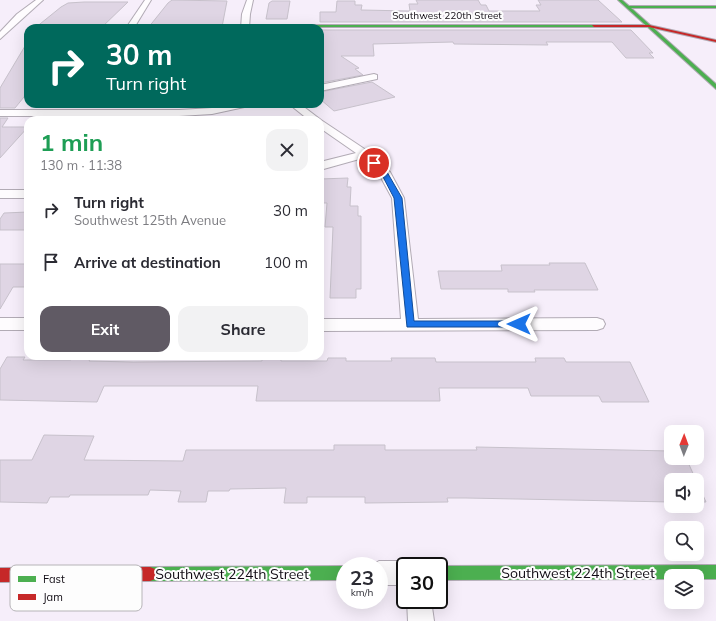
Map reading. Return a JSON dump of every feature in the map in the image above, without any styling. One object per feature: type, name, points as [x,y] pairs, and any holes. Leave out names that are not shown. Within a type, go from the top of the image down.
[{"type":"street","points":[[0,37],[20,16],[40,0]]},
{"type":"street","points":[[133,24],[148,0]]},
{"type":"street","points":[[245,24],[250,0]]},
{"type":"street","points":[[620,0],[716,87]]},
{"type":"street","points":[[628,7],[716,7]]},
{"type":"street","name":"Southwest 220th Street","points":[[324,27],[649,26],[716,42]]},
{"type":"street","points":[[324,87],[374,77]]},
{"type":"street","points":[[92,113],[96,108]]},
{"type":"street","points":[[0,113],[178,114],[212,111],[226,108]]},
{"type":"street","points":[[300,108],[310,116]]},
{"type":"street","points":[[324,126],[365,154],[384,172],[398,198],[410,325]]},
{"type":"street","points":[[324,165],[365,154]]},
{"type":"street","points":[[0,194],[24,194]]},
{"type":"street","points":[[0,324],[24,324]]},
{"type":"street","points":[[324,325],[597,324]]},
{"type":"street","name":"Southwest 224th Street","points":[[448,573],[716,572]]},
{"type":"street","name":"Southwest 224th Street","points":[[142,574],[336,573]]},
{"type":"street","name":"Southwest 224th Street","points":[[0,575],[10,575]]},
{"type":"street","points":[[420,609],[421,621]]},
{"type":"building","points":[[172,0],[227,1],[223,24],[151,24]]},
{"type":"building","points":[[416,0],[478,0],[481,5],[486,5],[489,11],[540,11],[536,5],[541,5],[538,0],[598,0],[622,22],[320,22],[320,12],[336,12],[337,1],[355,1],[355,5],[362,5],[361,10],[410,11],[409,4],[418,4]]},
{"type":"building","points":[[272,1],[290,1],[287,19],[266,19],[269,3]]},
{"type":"building","points":[[128,2],[105,24],[40,24],[68,3]]},
{"type":"building","points":[[324,30],[631,30],[653,53],[649,53],[654,58],[626,58],[612,42],[546,42],[548,45],[454,44],[453,42],[373,44],[374,56],[341,56],[359,68],[355,69],[363,75],[324,82]]},
{"type":"building","points":[[24,48],[24,97],[15,108],[0,108],[0,88]]},
{"type":"building","points":[[372,82],[395,97],[334,111],[324,102],[324,91]]},
{"type":"building","points":[[0,118],[8,118],[2,127],[24,127],[24,131],[0,158]]},
{"type":"building","points":[[348,178],[347,187],[351,187],[350,206],[358,206],[358,216],[361,216],[361,289],[356,289],[356,298],[330,298],[333,227],[325,227],[327,203],[324,203],[324,179]]},
{"type":"building","points":[[24,212],[24,230],[0,230],[0,219],[4,213]]},
{"type":"building","points":[[549,263],[585,263],[598,290],[534,290],[535,292],[508,292],[508,289],[441,289],[438,271],[502,271],[501,265],[550,265]]},
{"type":"building","points":[[0,264],[24,264],[24,287],[13,287],[0,309]]},
{"type":"building","points":[[7,357],[24,357],[23,360],[90,360],[133,362],[262,360],[327,361],[328,358],[346,358],[346,361],[392,361],[391,358],[435,358],[436,362],[536,362],[535,358],[564,358],[566,362],[630,362],[649,402],[602,402],[599,396],[531,396],[528,388],[439,388],[440,401],[256,401],[258,386],[104,386],[97,402],[0,400],[0,369]]},
{"type":"building","points":[[44,435],[94,436],[84,460],[183,461],[186,450],[334,450],[334,445],[385,445],[385,450],[477,450],[476,447],[664,451],[664,465],[689,465],[693,473],[664,473],[664,502],[447,498],[448,502],[365,503],[365,497],[307,497],[307,503],[284,503],[286,488],[208,491],[206,502],[178,502],[181,491],[150,490],[148,495],[70,495],[69,497],[50,497],[47,503],[0,502],[0,460],[32,460]]},
{"type":"traffic: fast","points":[[620,0],[716,87]]},
{"type":"traffic: fast","points":[[628,7],[716,7]]},
{"type":"traffic: fast","points":[[324,26],[594,26]]},
{"type":"traffic: fast","points":[[448,573],[716,572]]},
{"type":"traffic: fast","points":[[150,574],[336,573]]},
{"type":"traffic: jam","points":[[594,26],[649,26],[716,41]]},
{"type":"traffic: jam","points":[[142,574],[150,574]]},
{"type":"traffic: jam","points":[[0,575],[10,575]]},
{"type":"route","points":[[374,163],[384,172],[398,198],[410,325],[519,324]]}]
